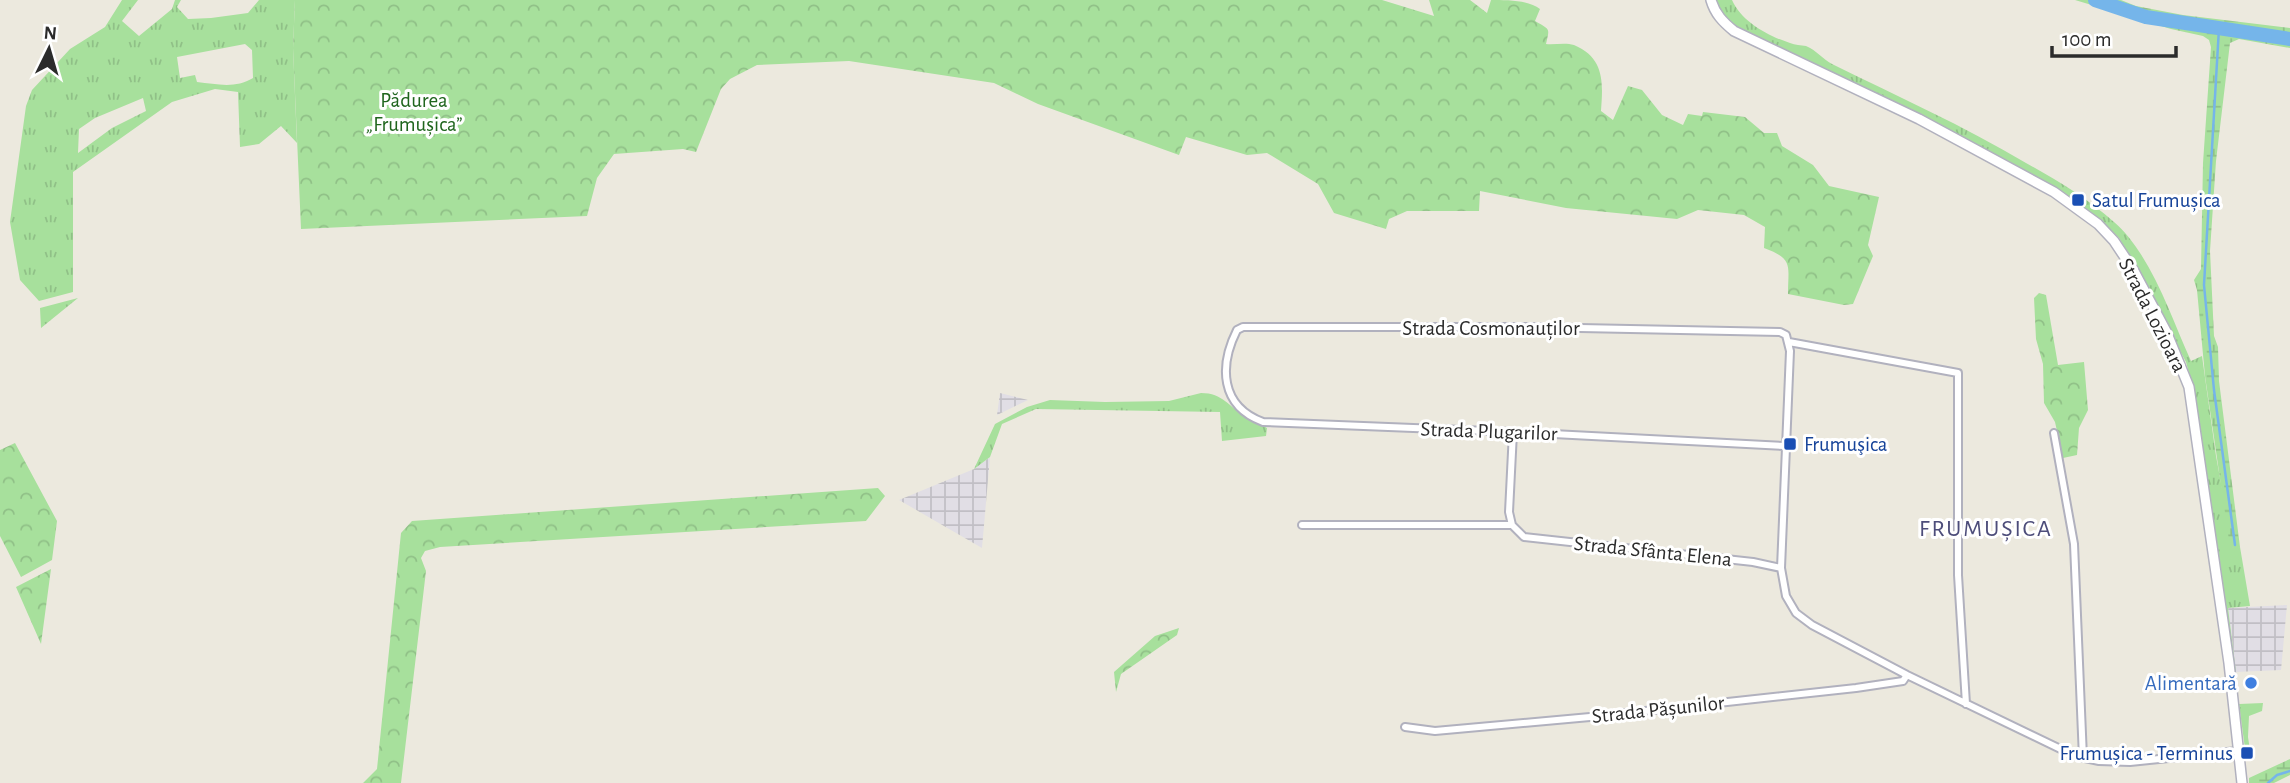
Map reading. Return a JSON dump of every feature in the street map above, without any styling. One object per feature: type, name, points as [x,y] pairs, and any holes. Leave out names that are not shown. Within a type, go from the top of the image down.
[{"type":"street","name":"Strada Lozioara","points":[[1711,0],[1722,22],[1734,31],[1919,119],[2043,186],[2077,206],[2114,241],[2166,331],[2189,387],[2229,663],[2242,783]]},
{"type":"street","name":"Strada Cosmonauților","points":[[1224,369],[1230,344],[1237,330],[1243,327],[1530,327],[1780,332],[1788,339]]},
{"type":"street","points":[[1966,704],[1959,598],[1958,373],[1788,339],[1781,568],[1786,597],[1796,613],[1829,635],[1907,675],[1966,704],[2084,758],[2130,762],[2237,751]]},
{"type":"street","name":"Strada Plugarilor","points":[[1224,369],[1231,399],[1251,418],[1263,422],[1786,446]]},
{"type":"street","points":[[1302,525],[1512,524],[1509,512],[1513,432]]},
{"type":"street","points":[[2054,432],[2074,544],[2084,758]]},
{"type":"street","name":"Strada Sfânta Elena","points":[[1512,524],[1524,537],[1753,562],[1781,568]]},
{"type":"street","name":"Strada Pășunilor","points":[[1405,727],[1434,731],[1590,717],[1856,688],[1903,681],[1907,675]]},
{"type":"shaded area","points":[[1000,393],[1028,400],[997,415]]},
{"type":"shaded area","points":[[990,457],[982,548],[899,500],[974,469]]},
{"type":"shaded area","points":[[2287,605],[2281,670],[2236,672],[2228,608]]},
{"type":"green space","points":[[122,0],[138,0],[122,21],[139,36],[172,9],[175,0],[181,0],[177,7],[188,19],[248,13],[259,0],[295,0],[293,48],[297,143],[281,126],[259,144],[240,147],[238,92],[215,89],[172,102],[73,172],[73,292],[39,301],[20,280],[10,222],[26,106],[32,90],[70,49],[105,27]],"holes":[[[245,44],[252,50],[253,78],[239,84],[226,85],[197,82],[195,75],[180,78],[177,57]],[[143,98],[146,111],[112,128],[78,153],[79,129],[95,118]]]},
{"type":"green space","name":"Pădurea „Frumușica”","points":[[295,0],[1382,0],[1434,16],[1429,0],[1470,0],[1487,13],[1491,0],[1517,1],[1540,9],[1535,21],[1548,30],[1546,44],[1574,45],[1592,57],[1602,81],[1601,111],[1613,120],[1628,86],[1642,90],[1662,115],[1683,125],[1688,114],[1702,116],[1703,112],[1745,117],[1764,133],[1777,133],[1782,146],[1813,165],[1829,186],[1879,197],[1868,245],[1873,256],[1853,304],[1844,305],[1788,294],[1788,270],[1785,260],[1764,248],[1765,227],[1744,215],[1698,210],[1677,219],[1566,208],[1480,191],[1479,211],[1407,211],[1389,219],[1386,229],[1334,213],[1318,184],[1267,153],[1247,155],[1186,137],[1179,155],[1038,104],[994,83],[849,61],[757,65],[730,79],[721,89],[696,152],[683,149],[614,154],[597,178],[587,216],[301,229],[293,48]]},
{"type":"green space","points":[[1715,0],[1732,0],[1742,15],[1765,32],[1790,43],[1806,46],[1832,64],[2003,149],[2094,205],[2127,235],[2159,287],[2191,361],[2202,356],[2216,456],[2233,548],[2240,547],[2250,606],[2228,608],[2236,672],[2233,669],[2195,396],[2186,362],[2119,238],[2098,218],[2044,181],[1919,115],[1742,32],[1725,19]]},
{"type":"green space","points":[[2075,0],[2121,0],[2136,6],[2183,15],[2290,28],[2290,48],[2239,39],[2230,43],[2216,161],[2210,251],[2214,336],[2218,347],[2219,381],[2240,547],[2237,549],[2230,547],[2194,280],[2201,269],[2203,163],[2211,47],[2209,40],[2203,36]]},
{"type":"green space","points":[[2039,293],[2046,295],[2058,365],[2084,362],[2088,410],[2079,428],[2077,455],[2063,458],[2055,422],[2044,403],[2043,364],[2036,339],[2034,298]]},
{"type":"green space","points":[[78,298],[41,328],[40,308]]},
{"type":"green space","points":[[1201,393],[1215,395],[1248,419],[1267,428],[1266,436],[1222,441],[1220,412],[1036,409],[1002,424],[990,457],[974,469],[995,424],[1027,407],[1050,400],[1169,401]]},
{"type":"green space","points":[[15,443],[57,521],[52,560],[21,577],[0,536],[0,450]]},
{"type":"green space","points":[[878,488],[885,496],[866,521],[440,547],[425,551],[421,558],[426,571],[401,783],[363,783],[377,769],[401,533],[412,521]]},
{"type":"green space","points":[[51,569],[41,644],[16,587]]},
{"type":"green space","points":[[1179,628],[1177,635],[1121,674],[1116,692],[1114,672],[1155,636]]},
{"type":"green space","points":[[2263,703],[2262,711],[2249,716],[2251,757],[2246,756],[2239,704]]},
{"type":"green space","points":[[2290,759],[2290,775],[2274,783],[2249,783],[2249,778]]},
{"type":"waterway","points":[[2095,0],[2146,17],[2290,39]]},
{"type":"waterway","points":[[2219,28],[2204,285],[2214,390],[2235,545]]},
{"type":"waterway","points":[[2268,783],[2277,775],[2290,771]]},
{"type":"place","name":"Satul Frumușica","points":[[2078,200]]},
{"type":"place","name":"Frumuşica","points":[[1790,444]]},
{"type":"place","name":"Alimentară","points":[[2251,683]]},
{"type":"place","name":"Frumușica - Terminus","points":[[2247,753]]},
{"type":"district","name":"FRUMUȘICA","points":[[1986,528]]}]
